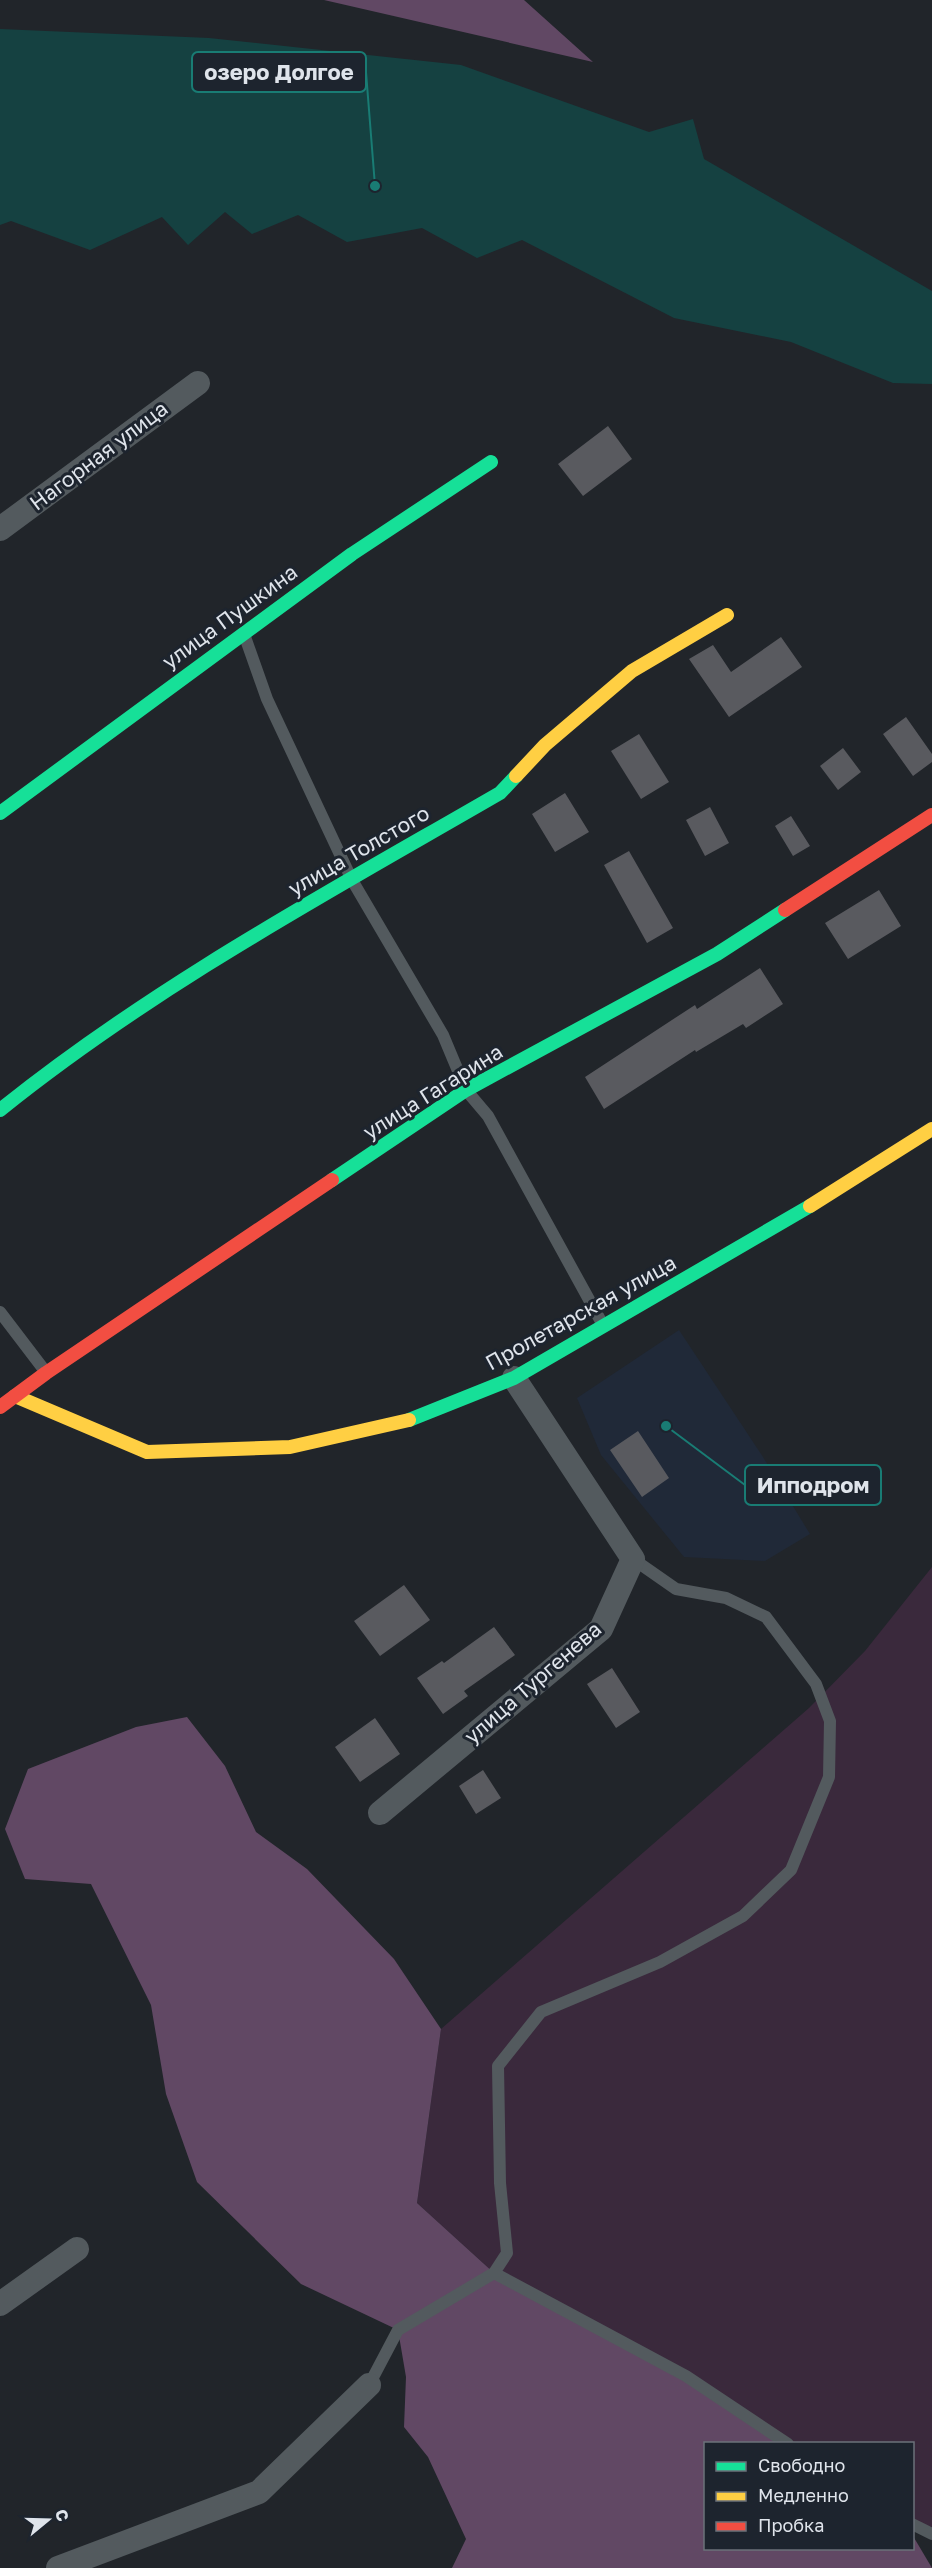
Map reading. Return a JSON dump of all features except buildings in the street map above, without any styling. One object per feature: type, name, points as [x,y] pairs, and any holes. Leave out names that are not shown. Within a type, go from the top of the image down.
[{"type":"street","name":"Нагорная улица","points":[[0,529],[198,383]]},
{"type":"street","name":"улица Пушкина","points":[[0,813],[352,554],[491,462]]},
{"type":"street","name":"улица Толстого","points":[[0,1110],[35,1082],[217,957],[500,792],[545,745],[632,671],[727,615]]},
{"type":"street","name":"улица Гагарина","points":[[0,1407],[46,1373],[466,1090],[717,954],[932,815]]},
{"type":"street","name":"Пролетарская улица","points":[[15,1396],[147,1452],[290,1447],[414,1419],[514,1377],[763,1235],[932,1129]]},
{"type":"street","points":[[514,1377],[633,1559]]},
{"type":"street","name":"улица Тургенева","points":[[380,1813],[602,1629],[633,1559]]},
{"type":"street","points":[[0,2304],[77,2249]]},
{"type":"street","points":[[58,2568],[259,2493],[369,2385]]},
{"type":"lane","points":[[244,633],[267,699],[352,880],[443,1035],[466,1090],[488,1116],[603,1325]]},
{"type":"lane","points":[[0,1312],[46,1373]]},
{"type":"lane","points":[[369,2385],[398,2330],[494,2273],[507,2253],[500,2183],[498,2066],[541,2012],[660,1962],[743,1916],[791,1870],[829,1777],[830,1721],[816,1684],[766,1617],[726,1598],[676,1589],[633,1559]]},
{"type":"lane","points":[[494,2273],[686,2376],[785,2442]]},
{"type":"lane","points":[[914,2525],[932,2535]]},
{"type":"shaded area","points":[[324,0],[524,0],[593,62]]},
{"type":"shaded area","points":[[0,29],[209,38],[461,65],[649,132],[693,119],[704,159],[932,291],[932,384],[893,383],[791,342],[674,318],[522,240],[477,258],[422,228],[347,242],[298,215],[252,234],[225,212],[188,245],[162,217],[90,250],[11,221],[0,225]]},
{"type":"shaded area","points":[[679,1330],[763,1457],[810,1534],[765,1561],[684,1557],[601,1455],[577,1398]]},
{"type":"shaded area","points":[[932,1567],[932,2527],[914,2522],[914,2442],[786,2442],[494,2273],[417,2203],[441,2029],[809,1708],[865,1651]]},
{"type":"shaded area","points":[[187,1717],[225,1766],[256,1832],[307,1869],[394,1959],[441,2029],[417,2203],[494,2273],[686,2376],[786,2442],[704,2442],[704,2550],[914,2550],[914,2538],[932,2568],[452,2568],[466,2539],[428,2457],[404,2427],[406,2377],[398,2330],[301,2284],[197,2182],[166,2094],[151,2005],[91,1884],[25,1879],[5,1829],[28,1769],[136,1727]]},
{"type":"traffic: fast","points":[[0,813],[352,554],[491,462]]},
{"type":"traffic: fast","points":[[0,1110],[119,1022],[181,981],[307,904],[500,793],[516,776]]},
{"type":"traffic: fast","points":[[332,1180],[466,1090],[717,954],[785,910]]},
{"type":"traffic: fast","points":[[409,1420],[514,1378],[810,1206]]},
{"type":"traffic: slow","points":[[516,776],[545,745],[632,671],[727,615]]},
{"type":"traffic: slow","points":[[810,1206],[932,1129]]},
{"type":"traffic: slow","points":[[15,1396],[147,1452],[290,1447],[409,1420]]},
{"type":"traffic: jam","points":[[785,910],[932,815]]},
{"type":"traffic: jam","points":[[0,1407],[46,1373],[332,1180]]},
{"type":"place","name":"озеро Долгое","points":[[375,186]]},
{"type":"place","name":"Ипподром","points":[[666,1426]]}]
